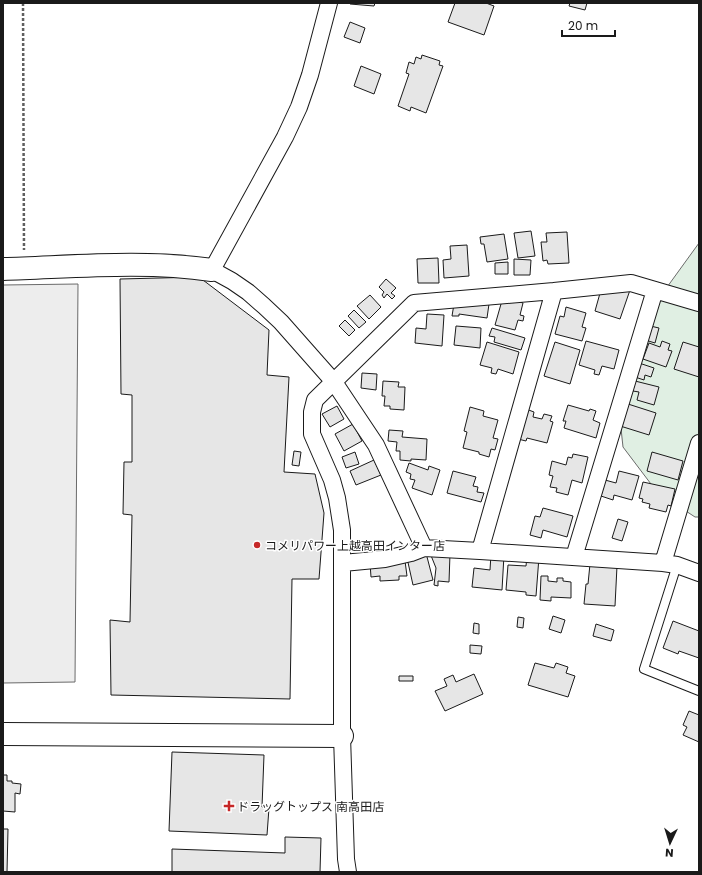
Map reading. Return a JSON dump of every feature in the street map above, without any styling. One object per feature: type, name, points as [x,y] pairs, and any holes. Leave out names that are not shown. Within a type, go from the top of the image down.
[{"type":"street","points":[[212,270],[285,137],[299,107],[310,75],[329,3]]},
{"type":"street","points":[[14,269],[90,266],[186,266],[212,270],[232,281],[248,292],[281,322],[334,382],[376,445],[424,548]]},
{"type":"street","points":[[348,872],[346,860],[342,736],[342,530],[337,498],[327,468],[312,434],[311,424],[314,400],[414,303],[554,292],[631,283],[699,303]]},
{"type":"street","points":[[574,557],[655,290]]},
{"type":"street","points":[[480,551],[554,292]]},
{"type":"street","points":[[670,564],[699,443]]},
{"type":"street","points":[[342,563],[385,559],[411,553],[424,548],[670,564],[699,574]]},
{"type":"street","points":[[3,734],[342,736]]},
{"type":"lane","points":[[670,564],[644,669],[699,691]]},
{"type":"path","points":[[14,269],[23,3]]},
{"type":"green space","points":[[699,243],[699,517],[695,517],[657,492],[623,447],[619,410],[657,301]]},
{"type":"shaded area","points":[[78,284],[75,682],[3,683],[3,285]]},
{"type":"building","points":[[375,3],[374,6],[350,4]]},
{"type":"building","points":[[455,3],[486,3],[494,6],[484,35],[448,22]]},
{"type":"building","points":[[570,3],[587,3],[585,10],[569,6]]},
{"type":"building","points":[[350,22],[365,28],[360,43],[344,37]]},
{"type":"building","points":[[422,55],[440,61],[439,65],[443,66],[426,113],[411,107],[410,111],[398,106],[409,74],[406,73],[409,62],[414,64],[416,57],[421,59]]},
{"type":"building","points":[[361,66],[381,74],[374,94],[354,86]]},
{"type":"building","points":[[531,231],[535,256],[518,258],[514,233]]},
{"type":"building","points":[[567,232],[569,263],[548,264],[547,260],[543,261],[541,242],[547,242],[546,233]]},
{"type":"building","points":[[504,234],[508,259],[487,262],[484,244],[481,244],[480,237]]},
{"type":"building","points":[[467,245],[469,276],[444,278],[443,260],[451,259],[450,246]]},
{"type":"building","points":[[438,258],[439,283],[418,283],[417,259]]},
{"type":"building","points":[[514,259],[531,260],[530,275],[514,275]]},
{"type":"building","points":[[508,262],[508,274],[495,274],[495,263]]},
{"type":"building","points":[[199,277],[269,330],[267,375],[289,377],[284,472],[315,474],[324,513],[319,579],[292,579],[290,699],[111,695],[110,620],[130,622],[132,515],[123,514],[124,462],[132,462],[132,395],[121,394],[120,279]]},
{"type":"building","points":[[386,279],[396,288],[391,293],[395,296],[392,299],[387,294],[384,298],[382,295],[384,292],[379,287]]},
{"type":"building","points":[[602,286],[630,290],[620,319],[595,311]]},
{"type":"building","points":[[370,295],[381,307],[369,319],[357,306]]},
{"type":"building","points":[[503,297],[523,303],[520,315],[524,316],[523,321],[518,320],[515,330],[495,325]]},
{"type":"building","points":[[454,304],[489,304],[487,318],[459,314],[459,316],[452,316]]},
{"type":"building","points":[[566,307],[586,313],[582,327],[586,328],[582,341],[555,334],[560,316],[564,317]]},
{"type":"building","points":[[354,310],[366,322],[359,328],[348,316]]},
{"type":"building","points":[[427,314],[444,315],[442,346],[415,343],[416,328],[426,329]]},
{"type":"building","points":[[345,320],[355,330],[349,336],[339,326]]},
{"type":"building","points":[[646,325],[659,328],[655,343],[642,339]]},
{"type":"building","points":[[456,326],[481,328],[480,348],[454,345]]},
{"type":"building","points":[[492,328],[525,338],[521,350],[494,342],[495,337],[489,336]]},
{"type":"building","points":[[586,341],[619,350],[614,369],[602,366],[599,375],[594,374],[595,370],[579,365]]},
{"type":"building","points":[[662,341],[670,344],[668,350],[672,351],[666,367],[643,359],[649,343],[660,347]]},
{"type":"building","points":[[487,342],[519,352],[513,374],[498,369],[496,374],[491,373],[492,368],[480,365]]},
{"type":"building","points":[[555,342],[580,350],[570,384],[544,376]]},
{"type":"building","points":[[683,342],[699,347],[699,377],[674,369]]},
{"type":"building","points":[[636,362],[654,368],[651,377],[645,375],[644,380],[632,376]]},
{"type":"building","points":[[362,373],[377,374],[376,390],[361,388]]},
{"type":"building","points":[[383,381],[399,382],[398,387],[405,387],[404,410],[390,409],[390,406],[384,406],[385,396],[382,396]]},
{"type":"building","points":[[635,381],[659,387],[654,405],[637,400],[639,392],[633,391]]},
{"type":"building","points":[[628,404],[656,413],[649,435],[617,425]]},
{"type":"building","points":[[568,405],[589,411],[590,409],[596,411],[593,420],[600,423],[596,438],[564,428],[566,421],[563,421]]},
{"type":"building","points":[[337,406],[344,419],[330,427],[322,414]]},
{"type":"building","points":[[470,407],[484,411],[483,416],[498,420],[493,438],[498,439],[495,450],[491,449],[489,457],[479,454],[479,452],[463,448],[467,432],[464,431]]},
{"type":"building","points":[[526,409],[534,412],[533,417],[542,419],[544,414],[552,416],[550,421],[553,422],[547,443],[527,438],[526,441],[518,439]]},
{"type":"building","points":[[353,424],[362,441],[344,451],[335,434]]},
{"type":"building","points":[[389,430],[403,431],[402,437],[427,439],[426,460],[400,460],[400,451],[396,451],[397,442],[388,441]]},
{"type":"building","points":[[294,451],[301,452],[299,466],[292,465]]},
{"type":"building","points":[[355,452],[359,464],[346,468],[342,457]]},
{"type":"building","points":[[652,452],[683,461],[678,480],[647,471]]},
{"type":"building","points":[[573,454],[588,457],[582,483],[572,480],[568,495],[556,492],[557,488],[550,487],[553,476],[549,475],[552,461],[566,465],[568,457],[572,458]]},
{"type":"building","points":[[374,460],[381,475],[356,485],[350,471]]},
{"type":"building","points":[[409,463],[428,470],[429,466],[440,470],[432,495],[412,488],[415,480],[410,479],[411,474],[406,472]]},
{"type":"building","points":[[453,471],[476,477],[473,486],[478,487],[477,492],[484,493],[481,502],[447,493]]},
{"type":"building","points":[[619,471],[639,476],[632,500],[614,495],[613,500],[601,496],[605,480],[616,483]]},
{"type":"building","points":[[643,482],[675,489],[671,506],[668,505],[666,512],[649,508],[650,504],[642,502],[643,499],[639,498]]},
{"type":"building","points":[[543,508],[573,516],[567,537],[543,530],[541,538],[530,535],[535,516],[540,517]]},
{"type":"building","points":[[618,519],[628,522],[622,541],[612,538]]},
{"type":"building","points":[[426,553],[433,580],[413,585],[407,558]]},
{"type":"building","points":[[430,553],[450,554],[449,582],[438,581],[438,586],[434,585],[436,568]]},
{"type":"building","points":[[491,554],[504,555],[502,590],[472,587],[474,568],[490,570]]},
{"type":"building","points":[[527,556],[539,557],[536,596],[526,595],[526,592],[506,590],[508,565],[526,566]]},
{"type":"building","points":[[405,561],[407,576],[399,576],[399,580],[380,581],[380,576],[371,577],[370,563]]},
{"type":"building","points":[[590,564],[617,566],[615,606],[584,604]]},
{"type":"building","points":[[541,576],[548,576],[548,581],[557,582],[557,578],[563,578],[563,581],[571,582],[571,598],[551,597],[551,601],[540,600]]},
{"type":"building","points":[[553,616],[565,620],[561,633],[549,629]]},
{"type":"building","points":[[518,617],[524,618],[523,628],[517,627]]},
{"type":"building","points":[[673,621],[699,631],[699,658],[679,651],[678,654],[663,648]]},
{"type":"building","points":[[474,623],[479,624],[479,634],[473,633]]},
{"type":"building","points":[[596,624],[614,630],[611,641],[593,636]]},
{"type":"building","points":[[470,645],[482,646],[481,654],[470,653]]},
{"type":"building","points":[[535,663],[554,668],[556,663],[568,667],[566,673],[575,676],[568,697],[528,685]]},
{"type":"building","points":[[474,674],[483,694],[445,711],[435,691],[447,686],[444,679],[453,675],[456,682]]},
{"type":"building","points":[[399,676],[413,676],[413,681],[399,681]]},
{"type":"building","points":[[689,711],[699,715],[699,742],[683,735],[687,727],[683,725]]},
{"type":"building","points":[[172,752],[264,755],[262,807],[269,808],[267,835],[169,831]]},
{"type":"building","points":[[3,775],[7,775],[7,781],[21,784],[20,794],[15,793],[15,812],[3,811]]},
{"type":"building","points":[[3,829],[8,829],[7,872],[3,872]]},
{"type":"building","points":[[285,837],[321,838],[320,872],[172,872],[172,849],[285,853]]},
{"type":"place","name":"コメリパワー上越高田インター店","points":[[257,545]]},
{"type":"place","name":"ドラッグトップス 南高田店","points":[[229,806]]}]
